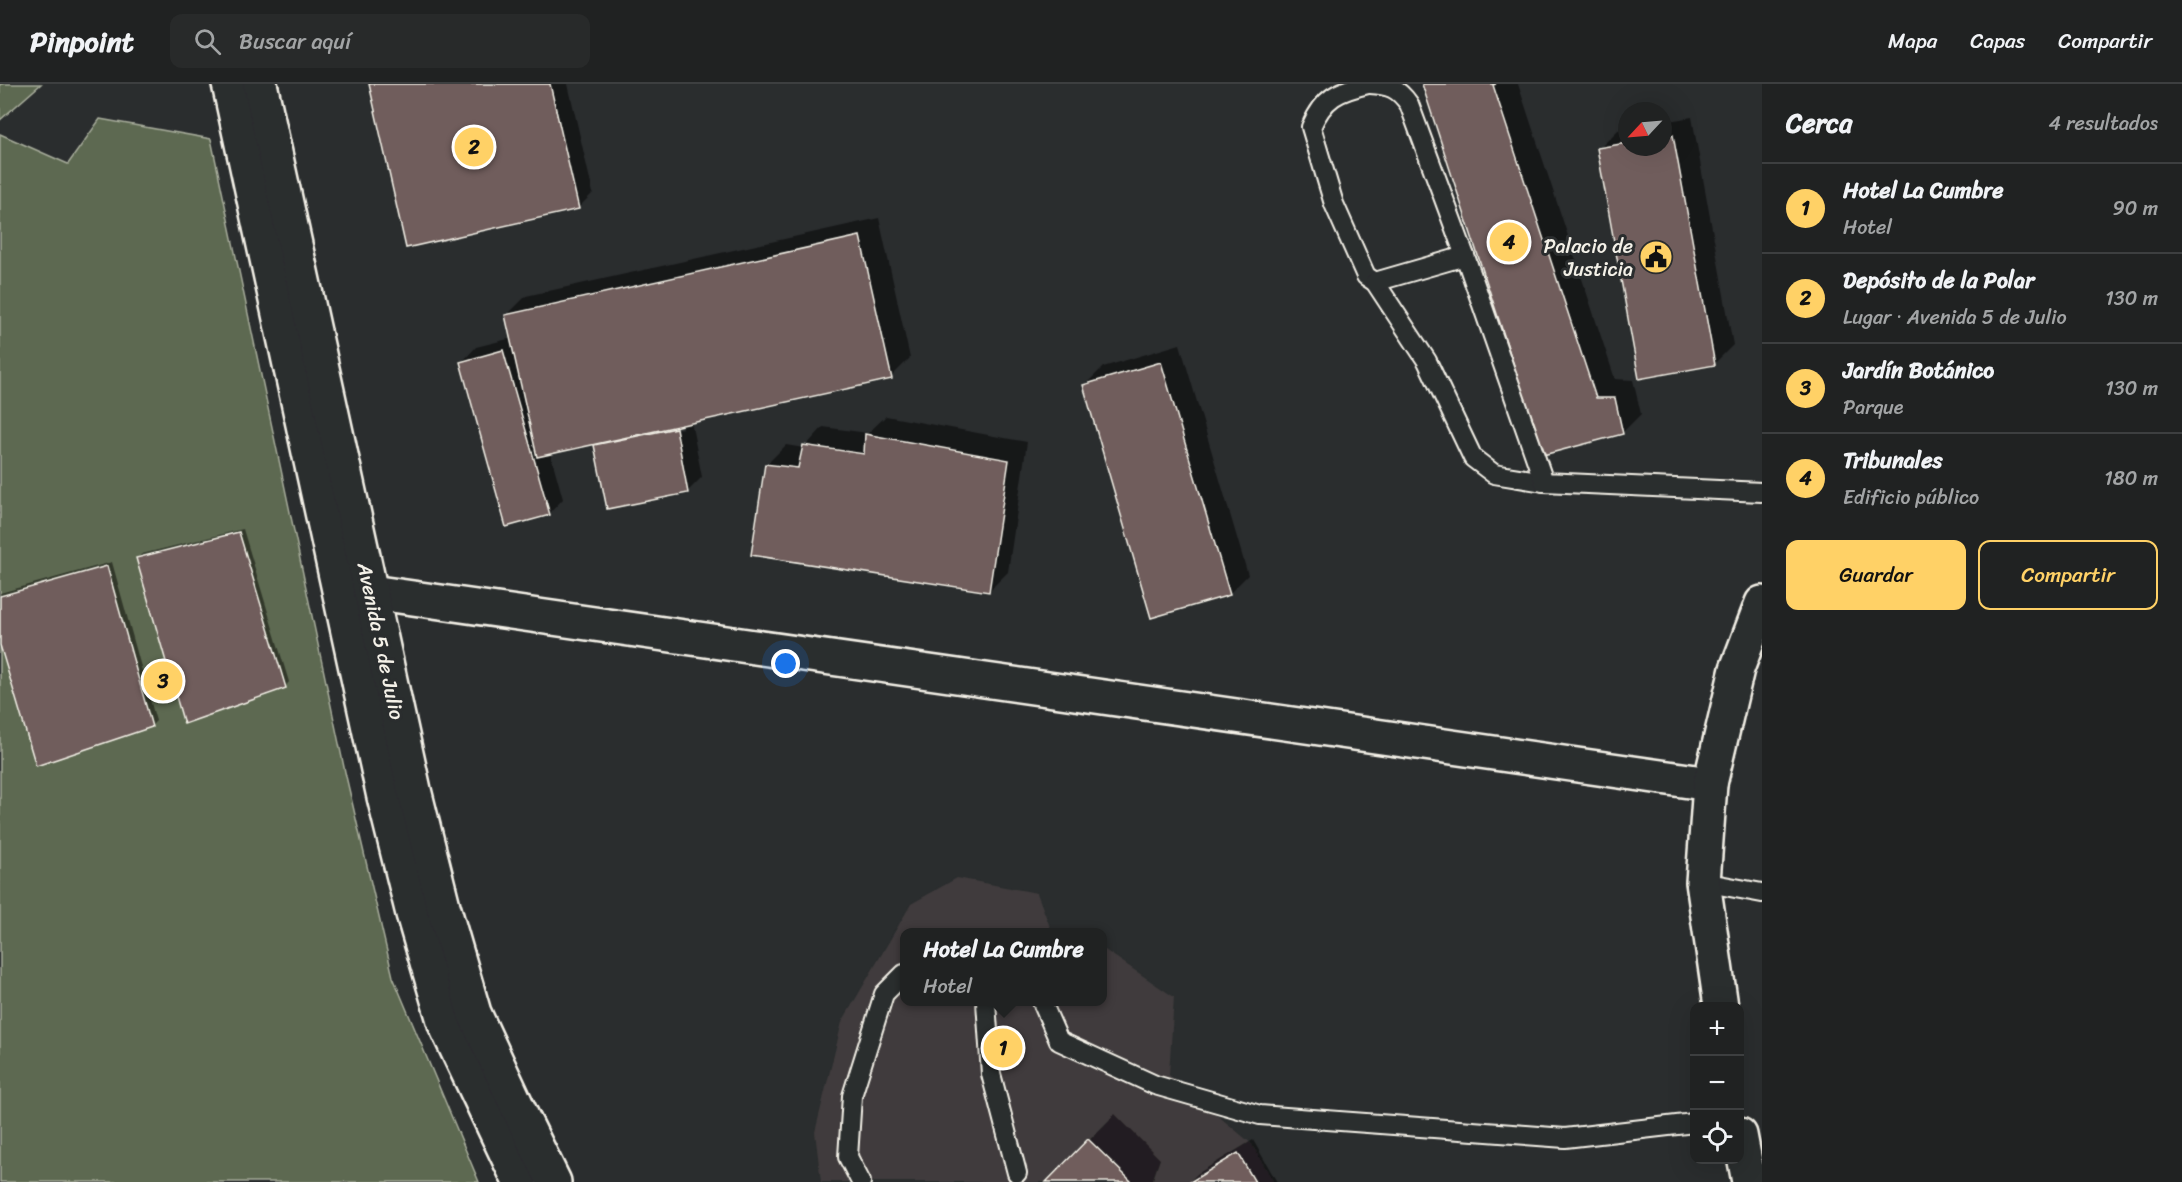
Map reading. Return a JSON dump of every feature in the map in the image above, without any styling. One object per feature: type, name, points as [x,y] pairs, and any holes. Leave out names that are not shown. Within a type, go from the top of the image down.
[{"type":"street","name":"Avenida 5 de Julio","points":[[229,84],[384,797],[413,914],[445,1024],[520,1182]]},
{"type":"street","name":"Avenida 5 de Julio","points":[[260,84],[414,790],[443,906],[474,1014],[554,1182]]},
{"type":"street","points":[[371,592],[1710,784]]},
{"type":"street","points":[[1720,1002],[1703,882],[1710,784],[1737,669],[1762,603]]},
{"type":"street","points":[[1744,1156],[1749,1182]]},
{"type":"lane","points":[[1544,482],[1466,256],[1409,104],[1401,93],[1388,85],[1369,84],[1346,89],[1329,98],[1316,115],[1311,127],[1334,204],[1366,276],[1375,282],[1427,361],[1473,458],[1494,474],[1544,482],[1762,492]]},
{"type":"lane","points":[[1375,282],[1466,256]]},
{"type":"lane","points":[[1703,882],[1762,893]]},
{"type":"lane","points":[[861,1182],[848,1157],[852,1096],[884,994],[900,978]]},
{"type":"lane","points":[[986,1006],[991,1074],[1017,1173]]},
{"type":"lane","points":[[1044,1006],[1059,1041],[1155,1085],[1260,1115],[1565,1138],[1690,1124]]},
{"type":"shaded area","points":[[957,878],[1037,893],[1050,928],[900,928],[900,1006],[1107,1006],[1107,951],[1174,997],[1169,1075],[1252,1144],[1274,1182],[821,1182],[815,1132],[842,1022],[911,904]]},
{"type":"green space","points":[[0,84],[41,84],[0,120]]},
{"type":"green space","points":[[100,119],[211,139],[345,772],[393,977],[479,1182],[0,1182],[0,134],[68,164]]},
{"type":"building","points":[[369,84],[550,84],[579,209],[406,248]]},
{"type":"building","points":[[1422,84],[1496,84],[1493,85],[1596,398],[1615,398],[1623,434],[1543,455]]},
{"type":"building","name":"Palacio de Justicia","points":[[1672,135],[1715,365],[1639,379],[1597,148],[1618,144],[1618,156],[1672,156]]},
{"type":"building","points":[[860,236],[892,379],[537,457],[505,315]]},
{"type":"building","points":[[503,350],[550,515],[506,527],[460,362]]},
{"type":"building","points":[[1161,362],[1230,595],[1151,618],[1083,385]]},
{"type":"building","points":[[676,428],[688,493],[607,509],[594,445]]},
{"type":"building","points":[[865,434],[1009,460],[989,592],[751,555],[765,464],[798,468],[803,445],[864,454]]},
{"type":"building","points":[[239,532],[286,688],[184,724],[136,558]]},
{"type":"building","points":[[107,566],[152,727],[36,766],[0,645],[0,596]]},
{"type":"building","points":[[1088,1139],[1132,1182],[1046,1182]]},
{"type":"building","points":[[1238,1153],[1255,1182],[1190,1182]]},
{"type":"place","name":"Depósito de la Polar","points":[[474,147]]},
{"type":"place","name":"Tribunales","points":[[1509,242]]},
{"type":"place","name":"Palacio de Justicia","points":[[1656,257]]},
{"type":"place","name":"Jardín Botánico","points":[[163,681]]},
{"type":"place","name":"Hotel La Cumbre","points":[[1003,1048]]}]
